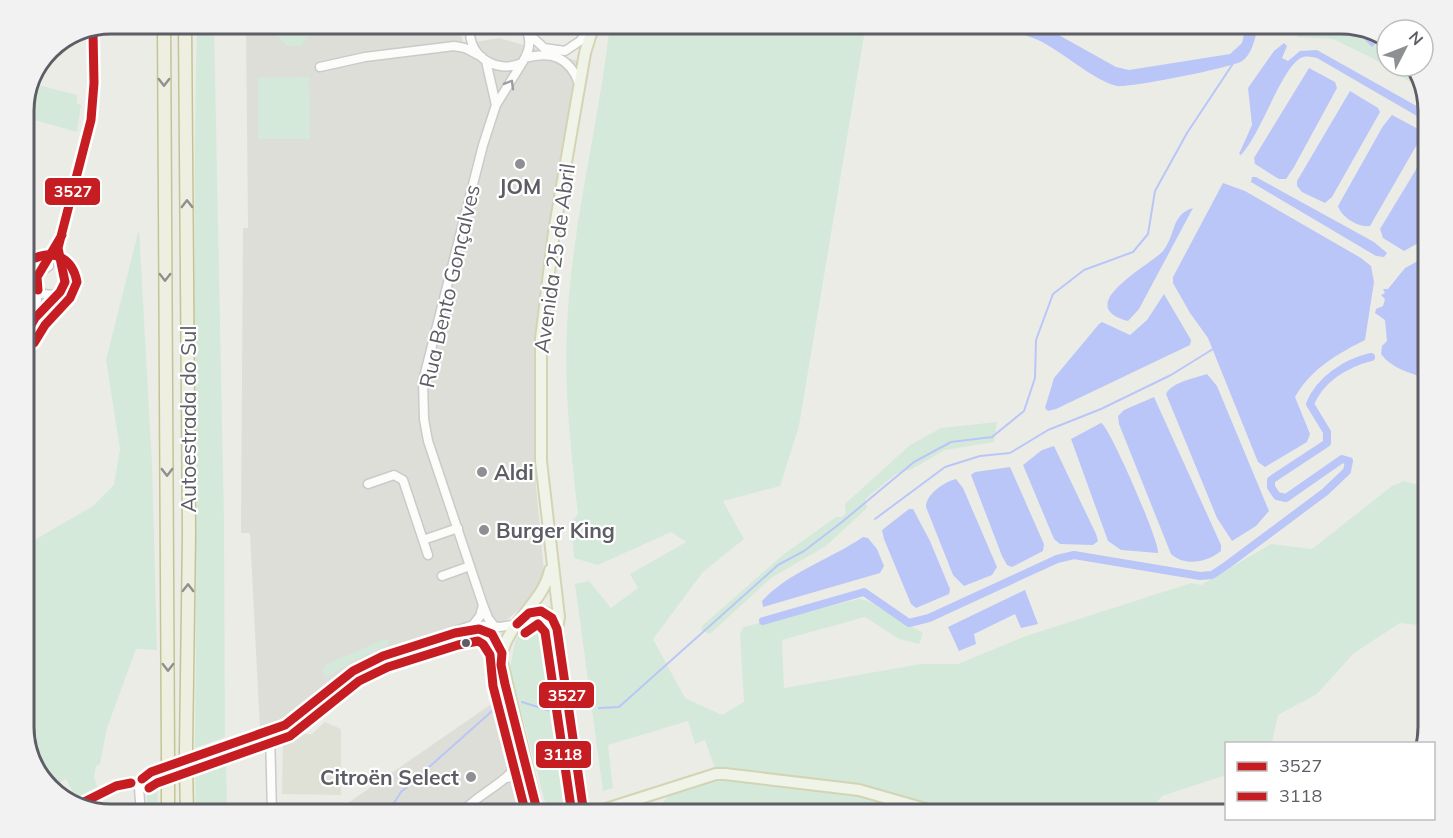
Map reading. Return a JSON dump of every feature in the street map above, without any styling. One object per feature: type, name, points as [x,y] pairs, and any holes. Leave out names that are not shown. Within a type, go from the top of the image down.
[{"type":"highway","name":"Autoestrada do Sul","points":[[164,35],[168,804]]},
{"type":"highway","name":"Autoestrada do Sul","points":[[185,35],[189,534],[187,804]]},
{"type":"main road","name":"Avenida 25 de Abril","points":[[583,804],[557,629],[559,617],[551,566],[541,461],[541,339],[554,232],[591,35]]},
{"type":"main road","name":"Avenida 25 de Abril","points":[[502,653],[521,620],[548,582],[551,566]]},
{"type":"main road","points":[[521,620],[534,611],[546,613],[557,629]]},
{"type":"main road","points":[[502,653],[501,665],[536,804]]},
{"type":"main road","points":[[625,804],[716,774],[725,774],[859,790],[909,804]]},
{"type":"main road","points":[[582,796],[592,804]]},
{"type":"street","points":[[454,46],[463,40],[466,35]]},
{"type":"street","name":"Rua Bento Gonçalves","points":[[472,35],[476,51],[484,59],[496,105]]},
{"type":"street","points":[[524,60],[530,41],[528,35]]},
{"type":"street","points":[[532,35],[544,48],[565,51],[585,35]]},
{"type":"street","points":[[35,318],[54,295],[63,288],[65,282],[58,248],[91,120],[94,83],[93,37]]},
{"type":"street","points":[[320,67],[365,57],[454,46],[465,48],[496,66],[506,67],[539,54],[563,59],[574,69],[580,83]]},
{"type":"street","name":"Rua Bento Gonçalves","points":[[495,626],[488,618],[483,605],[428,441],[424,419],[423,381],[462,222],[496,105],[524,60]]},
{"type":"street","points":[[35,318],[37,288],[35,279],[58,248]]},
{"type":"street","points":[[35,268],[51,266],[61,271]]},
{"type":"street","points":[[37,288],[49,296],[54,295]]},
{"type":"street","points":[[368,484],[394,475],[400,476],[428,555]]},
{"type":"street","points":[[423,540],[458,528]]},
{"type":"street","points":[[442,576],[470,566]]},
{"type":"street","points":[[473,625],[480,616],[483,605]]},
{"type":"street","points":[[88,800],[116,786],[143,784],[142,778],[151,772],[285,725],[353,671],[382,656],[473,625],[495,626],[521,620]]},
{"type":"street","points":[[455,633],[479,629],[492,634],[502,653]]},
{"type":"street","points":[[270,732],[272,804]]},
{"type":"street","points":[[474,804],[506,778],[519,764],[523,752]]},
{"type":"street","points":[[506,778],[521,776],[531,785]]},
{"type":"street","points":[[135,785],[139,804]]},
{"type":"shaded area","points":[[246,35],[461,35],[464,44],[499,38],[578,61],[549,239],[536,348],[536,486],[544,572],[540,583],[527,602],[507,620],[362,663],[281,722],[260,730],[250,533],[241,533],[243,228],[248,228]]},
{"type":"shaded area","points":[[503,696],[532,804],[255,804],[348,803]]},
{"type":"shaded area","points":[[325,722],[341,729],[341,795],[282,794],[283,743],[294,734],[312,734]]},
{"type":"green space","points":[[197,35],[214,35],[224,522],[225,737],[195,748],[196,567]]},
{"type":"green space","points":[[277,35],[309,35],[300,46],[287,46]]},
{"type":"green space","points":[[609,35],[864,35],[799,426],[780,486],[723,501],[744,539],[703,572],[653,639],[685,698],[722,715],[744,702],[740,635],[743,627],[859,599],[868,601],[923,633],[919,644],[899,639],[865,617],[782,640],[784,688],[921,664],[958,664],[1026,636],[1191,583],[1201,585],[1271,544],[1312,549],[1392,486],[1404,481],[1418,485],[1418,625],[1400,623],[1354,653],[1317,694],[1278,715],[1272,742],[1225,742],[1225,775],[1162,796],[1156,804],[663,804],[669,794],[715,769],[705,740],[695,744],[688,721],[608,745],[613,788],[603,791],[575,584],[589,581],[611,608],[638,588],[630,574],[686,542],[671,532],[598,565],[574,558],[571,522],[578,514],[567,398],[567,327],[579,214]]},
{"type":"green space","points":[[1297,35],[1352,35],[1362,37],[1375,42],[1375,60],[1374,59],[1333,39],[1297,37]]},
{"type":"green space","points":[[309,77],[310,139],[258,139],[258,78]]},
{"type":"green space","points":[[1404,78],[1411,78],[1414,84]]},
{"type":"green space","points":[[39,85],[77,95],[77,103],[81,105],[77,132],[35,120]]},
{"type":"green space","points":[[139,229],[152,464],[157,650],[136,649],[107,728],[100,764],[96,766],[94,776],[97,787],[79,796],[74,793],[66,779],[60,783],[47,769],[36,742],[35,540],[93,506],[114,485],[120,449],[106,360]]},
{"type":"green space","points":[[997,422],[994,442],[945,450],[912,469],[896,474],[865,499],[867,508],[826,546],[771,578],[710,634],[701,630],[703,625],[784,554],[836,517],[842,517],[846,513],[845,504],[910,445],[941,428]]},
{"type":"green space","points":[[536,618],[545,620],[551,628],[576,804],[545,804],[510,668],[515,641],[527,623]]},
{"type":"green space","points":[[390,639],[386,646],[351,662],[326,678],[322,671],[325,665]]},
{"type":"green space","points":[[226,751],[227,804],[196,804],[195,762],[213,760]]},
{"type":"green space","points":[[157,773],[158,804],[147,804],[147,781]]},
{"type":"water","points":[[1024,35],[1059,35],[1116,67],[1129,70],[1230,54],[1242,43],[1244,35],[1255,35],[1251,49],[1242,61],[1180,77],[1125,86],[1117,86],[1098,78],[1038,40]]},
{"type":"water","points":[[1362,37],[1371,40],[1375,44],[1372,47]]},
{"type":"water","points":[[1284,43],[1287,46],[1282,58],[1288,61],[1300,51],[1317,50],[1418,107],[1418,117],[1317,58],[1304,57],[1292,66],[1284,77],[1249,145],[1241,155],[1239,154],[1252,125],[1248,88],[1274,51]]},
{"type":"water","points":[[1309,68],[1335,82],[1337,88],[1294,167],[1286,179],[1279,179],[1255,164],[1254,158]]},
{"type":"water","points":[[1350,91],[1378,108],[1380,112],[1332,197],[1325,203],[1302,192],[1297,186],[1297,181]]},
{"type":"water","points":[[1392,115],[1418,129],[1418,143],[1370,226],[1366,226],[1347,218],[1338,206],[1383,126]]},
{"type":"water","points":[[1418,166],[1418,243],[1404,251],[1383,238],[1380,229]]},
{"type":"water","points":[[1252,177],[1256,177],[1374,242],[1387,253],[1384,257],[1376,256],[1251,182]]},
{"type":"water","points":[[1223,183],[1245,191],[1361,258],[1371,266],[1374,282],[1365,340],[1344,351],[1317,370],[1295,397],[1310,434],[1307,442],[1265,467],[1258,462],[1208,338],[1173,283],[1173,277]]},
{"type":"water","points":[[1193,208],[1139,309],[1128,321],[1113,314],[1107,306],[1110,296],[1163,251],[1177,220]]},
{"type":"water","points":[[1418,261],[1418,376],[1391,364],[1381,354],[1382,346],[1387,341],[1385,320],[1375,313],[1376,309],[1383,306],[1385,299],[1381,295],[1385,293],[1383,289],[1388,289],[1405,268]]},
{"type":"water","points":[[1164,294],[1191,340],[1190,345],[1056,409],[1048,411],[1045,408],[1054,378],[1099,324],[1102,322],[1130,335],[1147,320]]},
{"type":"water","points":[[1207,374],[1217,386],[1269,511],[1256,526],[1232,541],[1217,518],[1166,394],[1178,383]]},
{"type":"water","points":[[1154,397],[1221,545],[1221,551],[1210,558],[1190,562],[1171,554],[1119,424],[1118,416],[1124,410]]},
{"type":"water","points":[[1101,423],[1114,443],[1133,485],[1151,528],[1158,553],[1121,550],[1108,541],[1071,439]]},
{"type":"water","points":[[1054,446],[1096,534],[1098,541],[1093,545],[1060,544],[1054,539],[1023,465],[1042,450]]},
{"type":"water","points":[[1010,467],[1044,544],[1043,551],[1012,567],[1007,565],[1002,556],[971,475],[975,472]]},
{"type":"water","points":[[956,479],[963,488],[997,567],[992,575],[964,586],[953,575],[926,507],[936,489]]},
{"type":"water","points":[[909,509],[913,509],[930,541],[950,589],[949,594],[916,608],[911,604],[882,530]]},
{"type":"water","points":[[863,537],[868,538],[877,549],[884,566],[880,573],[763,607],[762,601],[785,582]]},
{"type":"water","points":[[1025,590],[1038,624],[1021,628],[1015,614],[974,634],[976,644],[959,651],[948,627]]},
{"type":"waterway","points":[[599,708],[619,707],[778,565],[804,551],[914,462],[951,442],[992,437],[1024,411],[1035,378],[1036,340],[1053,294],[1084,270],[1133,252],[1148,234],[1155,191],[1187,133],[1234,62]]},
{"type":"waterway","points":[[875,519],[945,467],[980,456],[1010,453],[1048,430],[1101,409],[1171,375],[1213,349]]},
{"type":"waterway","points":[[763,621],[864,592],[909,623],[929,618],[1057,559],[1074,555],[1200,576],[1212,575],[1325,492],[1347,471],[1349,461],[1342,459],[1286,498],[1277,496],[1271,487],[1271,480],[1327,443],[1327,432],[1310,404],[1320,387],[1343,368],[1371,357]]},
{"type":"waterway","points":[[522,702],[557,713]]},
{"type":"waterway","points":[[393,804],[401,792],[500,704]]},
{"type":"transit line","name":"3527","points":[[35,318],[60,292],[65,282],[58,248],[91,120],[94,83],[93,37]]},
{"type":"transit line","name":"3527","points":[[38,290],[37,277],[62,235]]},
{"type":"transit line","name":"3118","points":[[35,258],[50,255],[62,258],[72,268],[77,282],[70,298],[45,325],[35,341]]},
{"type":"transit line","name":"3527","points":[[517,624],[529,613],[541,611],[552,618],[557,629],[583,804]]},
{"type":"transit line","name":"3118","points":[[525,633],[538,624],[545,632],[571,804]]},
{"type":"transit line","name":"3527","points":[[142,779],[151,772],[285,725],[353,671],[383,656],[455,633],[479,629],[492,634],[502,653],[501,665],[505,684],[535,804]]},
{"type":"transit line","name":"3118","points":[[149,788],[157,783],[290,736],[359,681],[388,667],[478,641],[483,644],[490,655],[493,686],[523,804]]},
{"type":"transit line","name":"3527","points":[[88,800],[116,786],[131,783]]},
{"type":"place","name":"JOM","points":[[520,164]]},
{"type":"place","name":"Aldi","points":[[482,472]]},
{"type":"place","name":"Burger King","points":[[484,530]]},
{"type":"place","name":"Citroën Select","points":[[471,777]]}]
